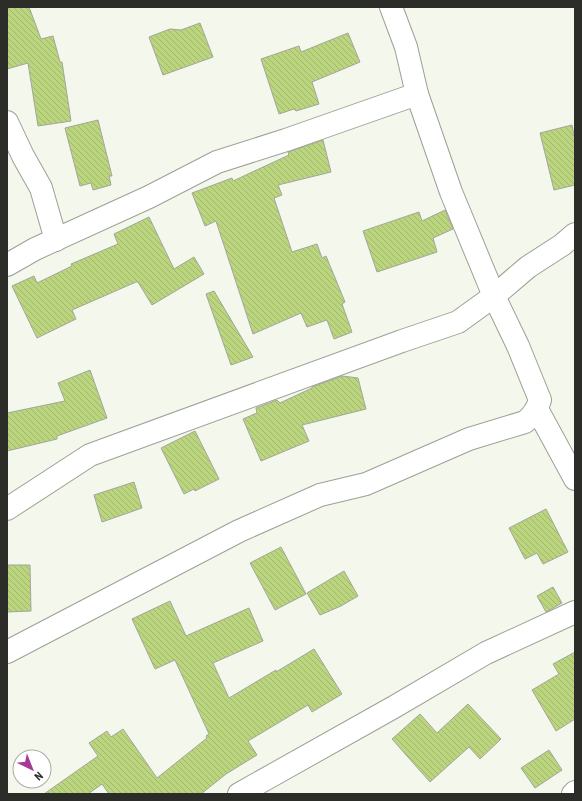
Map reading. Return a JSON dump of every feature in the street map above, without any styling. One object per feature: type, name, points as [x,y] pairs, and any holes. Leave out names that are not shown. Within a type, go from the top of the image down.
[{"type":"street","points":[[7,652],[239,531],[320,495],[366,484],[469,439],[525,422],[537,409],[540,400],[518,346],[494,296],[451,192],[417,94],[406,47],[391,7]]},
{"type":"street","points":[[7,265],[36,249],[149,197],[216,162],[286,140],[417,94]]},
{"type":"street","points":[[7,122],[23,156],[41,188],[56,240]]},
{"type":"street","points":[[7,509],[90,455],[458,322],[494,296],[528,267],[562,245],[575,234]]},
{"type":"street","points":[[537,409],[575,479]]},
{"type":"street","points":[[239,794],[486,654],[575,612]]},
{"type":"building","points":[[7,7],[29,7],[41,39],[53,36],[60,62],[62,62],[71,121],[38,126],[28,63],[7,69]]},
{"type":"building","points":[[200,23],[213,57],[163,75],[149,37],[170,29],[181,30]]},
{"type":"building","points":[[348,33],[360,62],[312,82],[319,104],[296,111],[294,109],[279,114],[261,59],[299,46],[301,52]]},
{"type":"building","points":[[98,120],[112,176],[109,176],[111,185],[93,190],[91,183],[80,186],[65,128]]},
{"type":"building","points":[[572,125],[575,139],[575,185],[554,190],[540,133]]},
{"type":"building","points":[[323,140],[331,172],[278,185],[282,195],[274,198],[292,252],[317,244],[322,258],[326,256],[345,302],[342,304],[352,332],[334,339],[327,320],[307,327],[301,313],[253,334],[216,221],[205,226],[192,193],[232,178],[233,181],[289,155],[288,152]]},
{"type":"building","points":[[445,210],[453,229],[433,238],[437,252],[377,272],[363,231],[419,212],[422,221]]},
{"type":"building","points":[[149,217],[174,269],[194,257],[204,274],[152,305],[138,282],[136,282],[72,310],[76,319],[37,338],[12,286],[34,276],[37,283],[72,266],[71,264],[118,244],[114,234]]},
{"type":"building","points":[[214,291],[253,357],[231,365],[206,294]]},
{"type":"building","points":[[90,370],[107,418],[57,436],[57,439],[7,451],[7,413],[65,401],[58,383]]},
{"type":"building","points":[[342,376],[358,378],[366,409],[302,425],[309,441],[261,461],[243,419],[257,413],[256,408],[277,400],[280,403],[312,387]]},
{"type":"building","points":[[195,431],[219,479],[195,491],[194,489],[184,494],[161,448]]},
{"type":"building","points":[[134,482],[142,508],[102,522],[94,495]]},
{"type":"building","points":[[546,509],[568,552],[543,564],[537,553],[525,559],[509,528]]},
{"type":"building","points":[[281,547],[306,594],[275,610],[250,563]]},
{"type":"building","points":[[7,565],[30,565],[31,611],[7,612]]},
{"type":"building","points":[[344,571],[358,596],[341,606],[320,615],[307,593]]},
{"type":"building","points":[[553,587],[562,603],[546,612],[537,596]]},
{"type":"building","points":[[170,601],[186,636],[249,608],[263,641],[213,663],[229,698],[314,649],[342,694],[312,712],[308,705],[248,741],[257,755],[226,774],[201,794],[109,794],[102,784],[88,794],[44,794],[98,756],[89,743],[107,731],[111,737],[123,729],[157,778],[207,738],[206,736],[209,734],[175,660],[155,669],[132,619]]},
{"type":"building","points":[[575,652],[575,719],[556,731],[532,690],[559,674],[553,664]]},
{"type":"building","points":[[468,704],[501,739],[480,759],[469,747],[430,782],[392,739],[420,714],[437,733]]},
{"type":"building","points":[[549,750],[562,770],[535,788],[521,768]]}]
